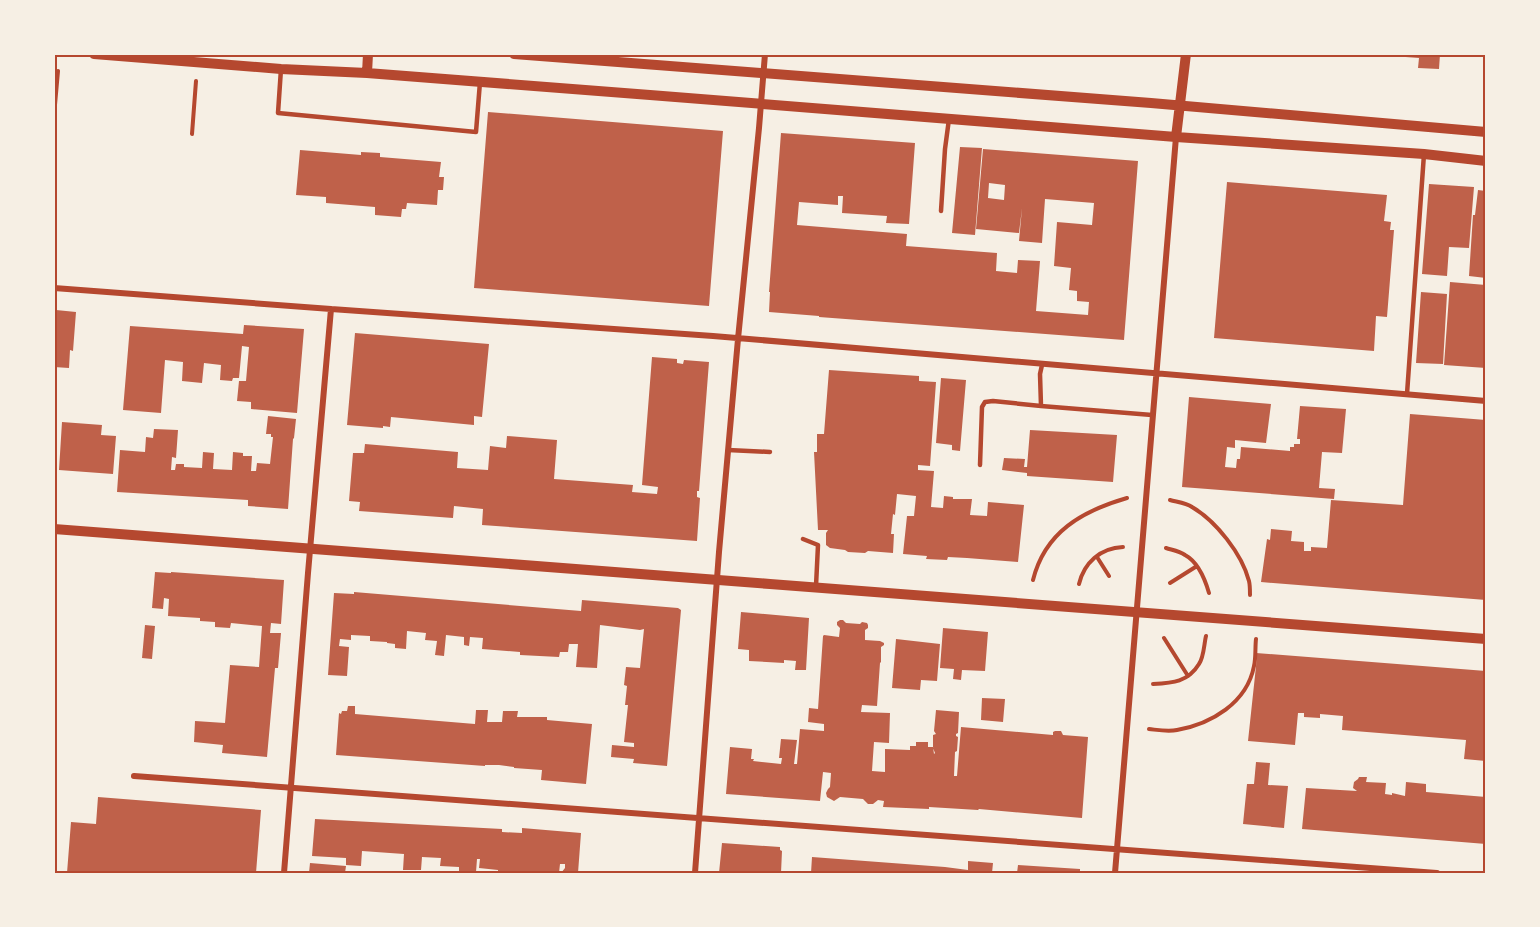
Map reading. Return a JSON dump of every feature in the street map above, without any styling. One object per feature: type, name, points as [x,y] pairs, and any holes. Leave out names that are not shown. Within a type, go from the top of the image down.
[{"type":"street","points":[[94,54],[192,58],[281,69],[367,73],[1176,137],[1424,154],[1486,161]]},
{"type":"street","points":[[367,73],[368,54]]},
{"type":"street","points":[[514,54],[1486,132]]},
{"type":"street","points":[[695,873],[728,450],[765,54]]},
{"type":"street","points":[[1115,873],[1155,374],[1176,137],[1186,54]]},
{"type":"street","points":[[54,288],[738,339],[1486,401]]},
{"type":"street","points":[[284,873],[331,309]]},
{"type":"street","points":[[54,529],[1486,639]]},
{"type":"street","points":[[134,776],[1437,873]]},
{"type":"lane","points":[[281,69],[278,114],[476,132],[480,82]]},
{"type":"lane","points":[[941,211],[949,119]]},
{"type":"lane","points":[[1407,394],[1424,154]]},
{"type":"lane","points":[[1041,406],[1042,365]]},
{"type":"lane","points":[[980,465],[982,407],[985,402],[1152,416]]},
{"type":"lane","points":[[728,450],[770,452]]},
{"type":"lane","points":[[803,539],[818,545],[816,588]]},
{"type":"path","points":[[54,116],[58,71]]},
{"type":"path","points":[[192,134],[196,81]]},
{"type":"path","points":[[1033,580],[1039,562],[1051,540],[1060,531],[1082,515],[1127,498]]},
{"type":"path","points":[[1170,500],[1190,505],[1218,529],[1245,570],[1250,583],[1250,595]]},
{"type":"path","points":[[1079,584],[1082,571],[1097,557],[1114,548],[1123,547]]},
{"type":"path","points":[[1166,548],[1185,555],[1197,566],[1209,592]]},
{"type":"path","points":[[1097,557],[1109,576]]},
{"type":"path","points":[[1170,583],[1197,566]]},
{"type":"path","points":[[1153,684],[1176,683],[1188,676],[1200,663],[1206,636]]},
{"type":"path","points":[[1164,638],[1188,676]]},
{"type":"path","points":[[1149,729],[1174,731],[1196,725],[1224,712],[1244,692],[1255,666],[1256,639]]},
{"type":"building","points":[[1392,54],[1440,54],[1439,69],[1418,68],[1419,58],[1392,56]]},
{"type":"building","points":[[488,112],[723,131],[709,306],[474,288]]},
{"type":"building","points":[[781,133],[915,143],[909,224],[886,223],[887,216],[842,213],[843,196],[838,196],[838,205],[799,202],[797,225],[907,234],[906,246],[997,253],[996,271],[1017,273],[1018,260],[1040,261],[1036,311],[1088,315],[1089,302],[1077,301],[1077,291],[1069,290],[1071,268],[1054,266],[1057,222],[1092,225],[1094,203],[1045,199],[1042,243],[1019,241],[1022,208],[1019,233],[976,229],[983,149],[1138,161],[1124,340],[769,312]],"holes":[[[989,183],[1005,185],[1004,200],[988,198]]]},
{"type":"building","points":[[960,147],[982,148],[975,235],[952,233]]},
{"type":"building","points":[[300,150],[361,155],[361,152],[380,153],[380,157],[441,162],[439,177],[444,177],[443,190],[438,190],[437,205],[407,203],[406,209],[402,209],[401,217],[375,215],[375,207],[326,203],[326,197],[296,195]]},
{"type":"building","points":[[1227,182],[1387,195],[1384,221],[1391,222],[1390,230],[1394,230],[1387,317],[1376,316],[1374,351],[1214,338]]},
{"type":"building","points":[[1429,184],[1474,187],[1469,248],[1449,247],[1447,276],[1422,274]]},
{"type":"building","points":[[1478,190],[1486,191],[1486,278],[1469,276],[1473,215],[1475,215]]},
{"type":"building","points":[[1450,282],[1486,285],[1486,368],[1444,365]]},
{"type":"building","points":[[1421,292],[1447,294],[1443,364],[1416,363]]},
{"type":"building","points":[[56,310],[76,312],[73,351],[70,350],[69,368],[54,367],[54,312]]},
{"type":"building","points":[[244,325],[304,329],[297,413],[251,409],[251,402],[237,401],[239,381],[246,381],[249,347],[242,346],[239,378],[233,378],[232,381],[220,380],[221,365],[204,363],[202,383],[182,381],[183,362],[165,360],[161,413],[123,410],[130,326],[243,334]]},
{"type":"building","points":[[355,333],[489,344],[482,417],[474,416],[474,425],[391,417],[390,427],[347,425]]},
{"type":"building","points":[[652,357],[677,359],[677,363],[683,364],[684,360],[709,362],[699,491],[697,491],[697,497],[700,498],[697,541],[482,525],[483,509],[454,506],[453,518],[359,511],[360,502],[349,501],[353,453],[364,453],[365,444],[458,452],[457,468],[488,470],[490,446],[506,448],[507,436],[557,440],[554,479],[633,485],[632,492],[657,494],[658,487],[642,485]]},
{"type":"building","points":[[829,370],[919,376],[919,381],[936,382],[930,466],[918,465],[918,470],[934,471],[931,507],[943,508],[944,496],[953,497],[953,499],[972,499],[970,515],[987,516],[988,502],[1024,505],[1018,562],[948,557],[947,560],[926,559],[927,556],[903,554],[907,516],[914,516],[916,496],[897,494],[891,534],[894,534],[893,553],[848,552],[826,545],[828,530],[818,530],[814,452],[817,452],[817,434],[824,434]]},
{"type":"building","points":[[941,378],[966,380],[960,451],[952,450],[952,445],[936,443]]},
{"type":"building","points":[[1189,397],[1271,404],[1266,443],[1235,440],[1235,448],[1227,447],[1225,467],[1236,468],[1237,459],[1240,459],[1241,447],[1290,451],[1290,447],[1294,447],[1294,444],[1300,444],[1300,439],[1297,439],[1300,406],[1346,409],[1342,453],[1322,452],[1319,488],[1335,489],[1334,499],[1182,487]]},
{"type":"building","points":[[1410,414],[1486,420],[1486,600],[1261,582],[1267,539],[1270,540],[1271,529],[1292,531],[1291,541],[1304,542],[1304,551],[1311,551],[1311,547],[1327,548],[1331,500],[1403,505]]},
{"type":"building","points":[[268,416],[296,419],[288,509],[248,506],[248,500],[117,492],[120,450],[145,452],[146,437],[153,438],[154,429],[178,430],[176,458],[172,457],[171,470],[175,470],[176,464],[202,468],[203,452],[214,453],[213,469],[232,470],[233,452],[243,453],[243,456],[252,456],[251,471],[256,471],[257,463],[270,464],[273,437],[271,434],[266,434]]},
{"type":"building","points":[[62,422],[102,425],[101,435],[116,436],[113,474],[59,470]]},
{"type":"building","points":[[1030,430],[1117,435],[1113,482],[1027,476],[1027,473],[1002,470],[1004,458],[1025,459],[1024,467],[1027,467]]},
{"type":"building","points":[[155,572],[284,580],[281,624],[271,623],[270,633],[281,633],[278,668],[275,668],[267,757],[222,753],[223,745],[194,742],[195,721],[225,723],[230,665],[259,667],[262,626],[231,623],[230,628],[215,627],[215,622],[200,621],[200,618],[168,616],[169,599],[164,598],[163,609],[152,608]]},
{"type":"building","points":[[354,592],[581,611],[582,600],[678,608],[681,610],[667,766],[633,763],[634,759],[611,757],[612,745],[634,747],[634,743],[624,742],[628,705],[625,705],[627,686],[624,685],[626,667],[640,668],[644,629],[600,625],[597,668],[576,667],[578,644],[569,644],[568,652],[560,652],[559,657],[520,655],[520,652],[482,649],[483,638],[470,637],[469,646],[464,645],[464,637],[446,635],[444,656],[435,655],[437,641],[425,640],[426,633],[407,631],[406,649],[395,648],[395,644],[387,642],[370,641],[370,636],[351,635],[351,640],[340,639],[339,646],[349,647],[347,676],[328,675],[334,593],[354,594]]},
{"type":"building","points":[[741,612],[809,618],[806,670],[795,670],[796,661],[784,660],[784,663],[749,661],[749,650],[738,649]]},
{"type":"building","points":[[840,620],[846,623],[867,623],[865,640],[884,643],[881,647],[877,706],[862,705],[861,712],[890,713],[889,743],[874,742],[872,771],[885,772],[885,749],[910,750],[910,746],[916,746],[916,742],[928,742],[928,747],[933,747],[933,735],[936,734],[934,731],[936,710],[959,712],[954,776],[957,776],[961,727],[1053,735],[1055,731],[1061,731],[1063,735],[1088,737],[1082,818],[979,809],[883,807],[884,801],[878,800],[873,804],[868,804],[863,799],[840,797],[834,801],[827,797],[826,793],[830,787],[831,773],[823,772],[820,801],[726,794],[730,747],[752,749],[751,759],[754,759],[753,761],[781,764],[782,758],[779,758],[781,739],[797,740],[794,764],[797,764],[800,729],[824,731],[824,724],[808,722],[809,708],[818,709],[823,636],[839,637],[840,628],[837,622]]},
{"type":"building","points":[[145,625],[155,626],[152,659],[142,658]]},
{"type":"building","points":[[943,628],[988,632],[985,671],[962,670],[961,680],[953,679],[954,669],[940,668]]},
{"type":"building","points":[[896,639],[940,644],[937,681],[921,680],[920,690],[892,688]]},
{"type":"building","points":[[1256,653],[1486,671],[1486,761],[1464,759],[1466,740],[1342,730],[1343,716],[1320,714],[1320,718],[1304,717],[1304,713],[1298,713],[1295,745],[1248,741]]},
{"type":"building","points":[[982,698],[1005,699],[1003,722],[981,720]]},
{"type":"building","points":[[348,706],[355,706],[355,714],[475,724],[476,710],[488,710],[487,722],[502,722],[503,711],[518,711],[517,717],[547,717],[547,720],[592,724],[586,784],[541,780],[542,770],[499,765],[485,766],[336,755],[339,713],[347,711]]},
{"type":"building","points":[[1256,762],[1270,763],[1268,785],[1288,786],[1284,828],[1243,824],[1247,784],[1254,784]]},
{"type":"building","points":[[1359,777],[1367,777],[1366,782],[1386,783],[1385,794],[1405,796],[1406,782],[1426,784],[1426,792],[1486,797],[1486,844],[1302,829],[1306,788],[1357,791],[1353,788],[1354,782]]},
{"type":"building","points":[[98,797],[261,810],[256,873],[67,873],[71,822],[96,824]]},
{"type":"building","points":[[315,819],[502,829],[502,832],[522,833],[522,828],[581,833],[578,873],[561,873],[565,864],[560,864],[559,873],[498,873],[498,870],[479,868],[480,859],[477,859],[476,872],[459,873],[459,867],[440,866],[441,858],[422,857],[421,870],[403,870],[404,854],[362,851],[361,866],[346,865],[346,858],[312,856]]},
{"type":"building","points":[[722,843],[780,847],[782,851],[781,873],[719,873]]},
{"type":"building","points":[[812,857],[968,870],[968,861],[993,863],[992,873],[811,873]]},
{"type":"building","points":[[310,863],[346,866],[345,873],[309,873]]},
{"type":"building","points":[[1018,865],[1080,869],[1080,873],[1017,873]]}]
